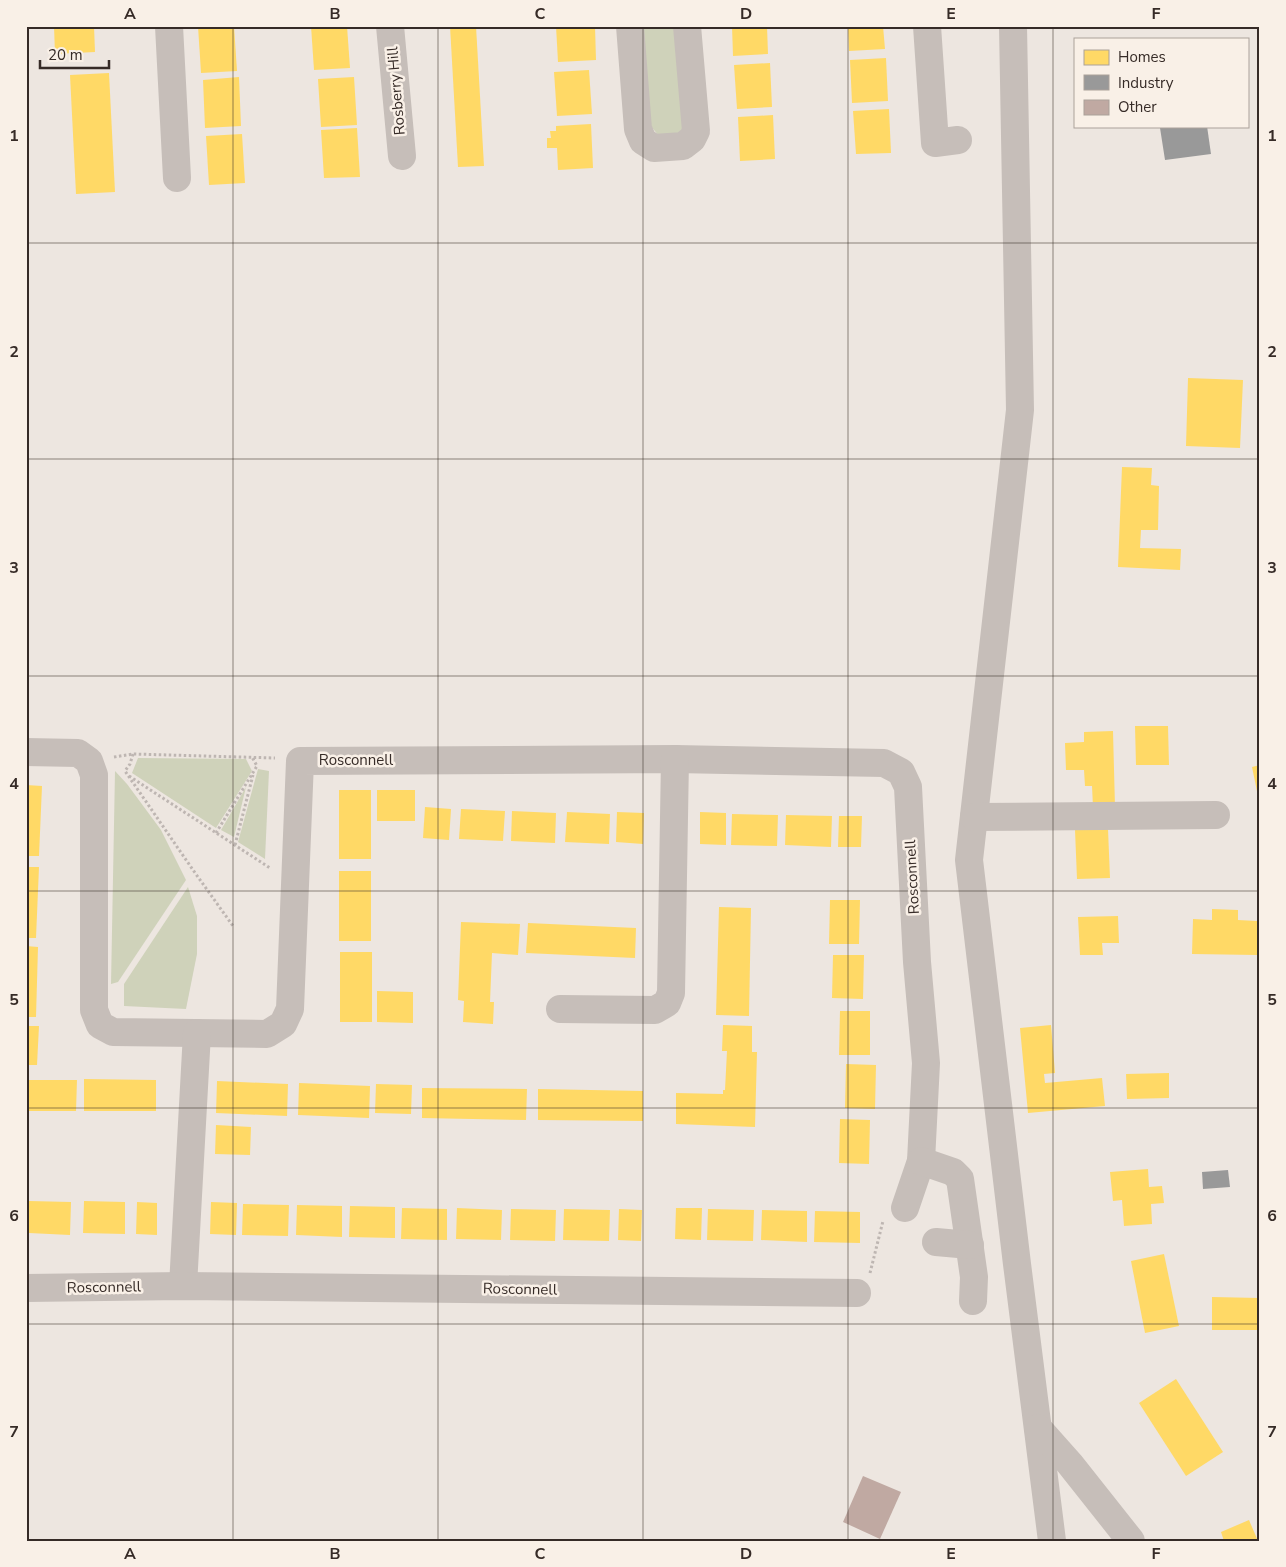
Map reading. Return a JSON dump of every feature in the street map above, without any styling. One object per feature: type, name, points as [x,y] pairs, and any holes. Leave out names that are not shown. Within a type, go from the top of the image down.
[{"type":"street","points":[[169,26],[178,178]]},
{"type":"street","name":"Rosberry Hill","points":[[390,26],[402,156]]},
{"type":"street","points":[[630,26],[638,129],[642,141],[654,148],[683,146],[692,139],[696,131],[687,26]]},
{"type":"street","points":[[927,26],[935,143],[958,140]]},
{"type":"street","points":[[1013,26],[1020,410],[969,860],[1052,1541]]},
{"type":"street","points":[[26,752],[78,753],[89,761]]},
{"type":"street","points":[[560,1009],[655,1010],[667,1003],[671,993],[675,759]]},
{"type":"street","name":"Rosconnell","points":[[89,761],[94,775],[94,1010],[100,1025],[113,1032],[266,1034],[283,1024],[290,1009],[300,761],[675,759],[884,763],[901,772],[908,787],[916,962],[926,1063],[921,1161],[905,1208]]},
{"type":"street","points":[[974,817],[1216,815]]},
{"type":"street","points":[[182,1286],[197,1033]]},
{"type":"street","points":[[921,1161],[953,1172],[960,1179],[974,1277],[973,1301]]},
{"type":"street","points":[[936,1242],[970,1244]]},
{"type":"street","name":"Rosconnell","points":[[26,1288],[182,1286],[857,1293]]},
{"type":"street","points":[[1038,1428],[1070,1464],[1131,1541]]},
{"type":"path","points":[[89,761],[133,754],[252,756],[300,761]]},
{"type":"path","points":[[133,754],[130,764],[125,771],[233,926]]},
{"type":"path","points":[[216,833],[257,766],[252,756]]},
{"type":"path","points":[[235,845],[254,772]]},
{"type":"path","points":[[128,775],[271,868]]},
{"type":"green space","points":[[640,26],[680,26],[687,116],[681,131],[675,135],[659,136],[649,124]]},
{"type":"green space","points":[[138,758],[246,759],[252,771],[216,828],[132,773]]},
{"type":"green space","points":[[258,769],[269,771],[265,859],[238,842]]},
{"type":"green space","points":[[115,771],[161,830],[186,880],[118,982],[111,984]]},
{"type":"green space","points":[[246,787],[234,837],[221,830]]},
{"type":"green space","points":[[188,887],[197,916],[197,954],[186,1009],[124,1006],[124,984]]},
{"type":"building: Homes","points":[[54,26],[94,26],[95,52],[55,54]]},
{"type":"building: Homes","points":[[198,26],[234,26],[237,71],[201,73]]},
{"type":"building: Homes","points":[[311,26],[347,26],[350,68],[314,70]]},
{"type":"building: Homes","points":[[450,26],[476,26],[484,166],[458,167]]},
{"type":"building: Homes","points":[[556,26],[595,26],[596,60],[558,62]]},
{"type":"building: Homes","points":[[732,26],[767,26],[768,54],[733,56]]},
{"type":"building: Homes","points":[[848,26],[883,26],[885,49],[849,51]]},
{"type":"building: Homes","points":[[886,58],[888,101],[852,103],[850,60]]},
{"type":"building: Homes","points":[[770,63],[772,107],[737,109],[734,65]]},
{"type":"building: Homes","points":[[589,70],[592,114],[557,116],[554,72]]},
{"type":"building: Homes","points":[[109,73],[115,192],[76,194],[70,75]]},
{"type":"building: Homes","points":[[239,77],[241,126],[205,128],[203,80]]},
{"type":"building: Homes","points":[[354,77],[357,125],[321,127],[318,79]]},
{"type":"building: Homes","points":[[889,109],[891,153],[856,154],[853,111]]},
{"type":"building: Homes","points":[[773,115],[775,159],[740,161],[738,117]]},
{"type":"building: Homes","points":[[591,124],[593,168],[558,170],[557,148],[547,148],[547,138],[551,138],[550,131],[556,131],[556,126]]},
{"type":"building: Homes","points":[[357,128],[360,177],[324,178],[321,130]]},
{"type":"building: Homes","points":[[242,134],[245,183],[209,185],[206,136]]},
{"type":"building: Homes","points":[[1188,378],[1243,380],[1240,448],[1186,446]]},
{"type":"building: Homes","points":[[1122,467],[1152,468],[1151,485],[1159,486],[1158,530],[1141,530],[1140,548],[1181,549],[1180,570],[1118,567]]},
{"type":"building: Homes","points":[[1135,726],[1168,726],[1169,765],[1136,765]]},
{"type":"building: Homes","points":[[1113,731],[1115,807],[1093,807],[1092,786],[1085,786],[1084,770],[1066,770],[1065,743],[1084,742],[1084,732]]},
{"type":"building: Homes","points":[[1260,765],[1260,801],[1259,801],[1252,767]]},
{"type":"building: Homes","points":[[26,785],[42,786],[39,856],[26,856]]},
{"type":"building: Homes","points":[[339,790],[371,790],[371,859],[339,859]]},
{"type":"building: Homes","points":[[377,790],[415,790],[415,821],[377,821]]},
{"type":"building: Homes","points":[[425,807],[451,809],[449,840],[423,838]]},
{"type":"building: Homes","points":[[461,809],[505,811],[503,841],[459,839]]},
{"type":"building: Homes","points":[[512,811],[556,813],[555,843],[511,841]]},
{"type":"building: Homes","points":[[567,812],[610,814],[609,844],[565,842]]},
{"type":"building: Homes","points":[[617,812],[644,813],[643,844],[616,842]]},
{"type":"building: Homes","points":[[700,812],[726,813],[726,845],[700,844]]},
{"type":"building: Homes","points":[[732,814],[778,815],[777,846],[731,845]]},
{"type":"building: Homes","points":[[786,815],[832,816],[831,847],[785,845]]},
{"type":"building: Homes","points":[[839,816],[862,816],[861,847],[838,847]]},
{"type":"building: Homes","points":[[1108,829],[1110,878],[1077,879],[1075,830]]},
{"type":"building: Homes","points":[[26,867],[39,867],[36,938],[26,938]]},
{"type":"building: Homes","points":[[339,871],[371,871],[371,941],[339,941]]},
{"type":"building: Homes","points":[[830,900],[860,900],[859,944],[829,944]]},
{"type":"building: Homes","points":[[719,907],[751,908],[749,1016],[716,1015]]},
{"type":"building: Homes","points":[[1212,909],[1238,910],[1238,920],[1257,921],[1257,955],[1192,954],[1193,919],[1212,920]]},
{"type":"building: Homes","points":[[1118,916],[1119,943],[1102,943],[1103,955],[1080,955],[1078,917]]},
{"type":"building: Homes","points":[[461,922],[520,924],[518,955],[492,953],[490,1002],[494,1002],[493,1024],[463,1022],[464,1001],[458,1000]]},
{"type":"building: Homes","points":[[528,923],[636,928],[635,958],[526,953]]},
{"type":"building: Homes","points":[[26,946],[38,947],[36,1017],[26,1017]]},
{"type":"building: Homes","points":[[340,952],[372,952],[372,1022],[340,1022]]},
{"type":"building: Homes","points":[[833,955],[864,955],[863,999],[832,998]]},
{"type":"building: Homes","points":[[377,991],[413,992],[413,1023],[377,1022]]},
{"type":"building: Homes","points":[[840,1011],[870,1011],[870,1055],[839,1055]]},
{"type":"building: Homes","points":[[723,1025],[752,1026],[752,1052],[757,1052],[755,1127],[676,1124],[676,1093],[723,1094],[723,1090],[725,1090],[727,1051],[722,1051]]},
{"type":"building: Homes","points":[[1051,1025],[1055,1073],[1044,1074],[1045,1083],[1102,1078],[1105,1106],[1028,1113],[1020,1028]]},
{"type":"building: Homes","points":[[26,1026],[39,1026],[37,1065],[26,1065]]},
{"type":"building: Homes","points":[[846,1064],[876,1065],[875,1109],[845,1108]]},
{"type":"building: Homes","points":[[1169,1073],[1169,1098],[1127,1099],[1126,1074]]},
{"type":"building: Homes","points":[[84,1079],[156,1080],[156,1111],[84,1111]]},
{"type":"building: Homes","points":[[26,1080],[77,1080],[76,1111],[26,1111]]},
{"type":"building: Homes","points":[[217,1081],[288,1084],[287,1116],[216,1113]]},
{"type":"building: Homes","points":[[299,1083],[370,1086],[369,1118],[298,1115]]},
{"type":"building: Homes","points":[[376,1084],[412,1085],[411,1114],[375,1113]]},
{"type":"building: Homes","points":[[422,1088],[527,1089],[526,1120],[422,1118]]},
{"type":"building: Homes","points":[[538,1089],[643,1091],[643,1121],[538,1120]]},
{"type":"building: Homes","points":[[840,1119],[870,1120],[869,1164],[839,1163]]},
{"type":"building: Homes","points":[[216,1125],[251,1127],[250,1155],[215,1154]]},
{"type":"building: Homes","points":[[1148,1169],[1149,1187],[1162,1186],[1164,1203],[1151,1204],[1152,1224],[1124,1226],[1122,1200],[1113,1201],[1110,1172]]},
{"type":"building: Homes","points":[[29,1201],[71,1202],[70,1235],[29,1233]]},
{"type":"building: Homes","points":[[84,1201],[125,1202],[125,1234],[83,1233]]},
{"type":"building: Homes","points":[[137,1202],[157,1203],[157,1235],[136,1234]]},
{"type":"building: Homes","points":[[211,1202],[237,1203],[236,1235],[210,1234]]},
{"type":"building: Homes","points":[[243,1204],[289,1205],[288,1236],[242,1235]]},
{"type":"building: Homes","points":[[297,1205],[342,1206],[342,1237],[296,1235]]},
{"type":"building: Homes","points":[[350,1206],[395,1207],[395,1238],[349,1237]]},
{"type":"building: Homes","points":[[402,1208],[447,1209],[447,1240],[401,1239]]},
{"type":"building: Homes","points":[[457,1208],[502,1210],[501,1240],[456,1239]]},
{"type":"building: Homes","points":[[676,1208],[702,1208],[701,1240],[675,1239]]},
{"type":"building: Homes","points":[[511,1209],[556,1210],[555,1241],[510,1240]]},
{"type":"building: Homes","points":[[564,1209],[610,1210],[609,1241],[563,1240]]},
{"type":"building: Homes","points":[[619,1209],[642,1210],[641,1241],[618,1240]]},
{"type":"building: Homes","points":[[708,1209],[754,1210],[753,1241],[707,1240]]},
{"type":"building: Homes","points":[[762,1210],[807,1211],[807,1242],[761,1240]]},
{"type":"building: Homes","points":[[815,1211],[860,1212],[860,1243],[814,1242]]},
{"type":"building: Homes","points":[[1164,1254],[1179,1326],[1145,1333],[1131,1261]]},
{"type":"building: Homes","points":[[1212,1297],[1260,1298],[1260,1330],[1212,1330]]},
{"type":"building: Homes","points":[[1176,1379],[1223,1452],[1186,1476],[1139,1403]]},
{"type":"building: Homes","points":[[1249,1520],[1258,1541],[1224,1541],[1221,1532]]},
{"type":"building: Industry","points":[[1160,128],[1207,128],[1211,154],[1165,160]]},
{"type":"building: Industry","points":[[1228,1170],[1230,1187],[1203,1189],[1202,1172]]},
{"type":"building: Other","points":[[863,1476],[901,1492],[880,1539],[843,1522]]}]
